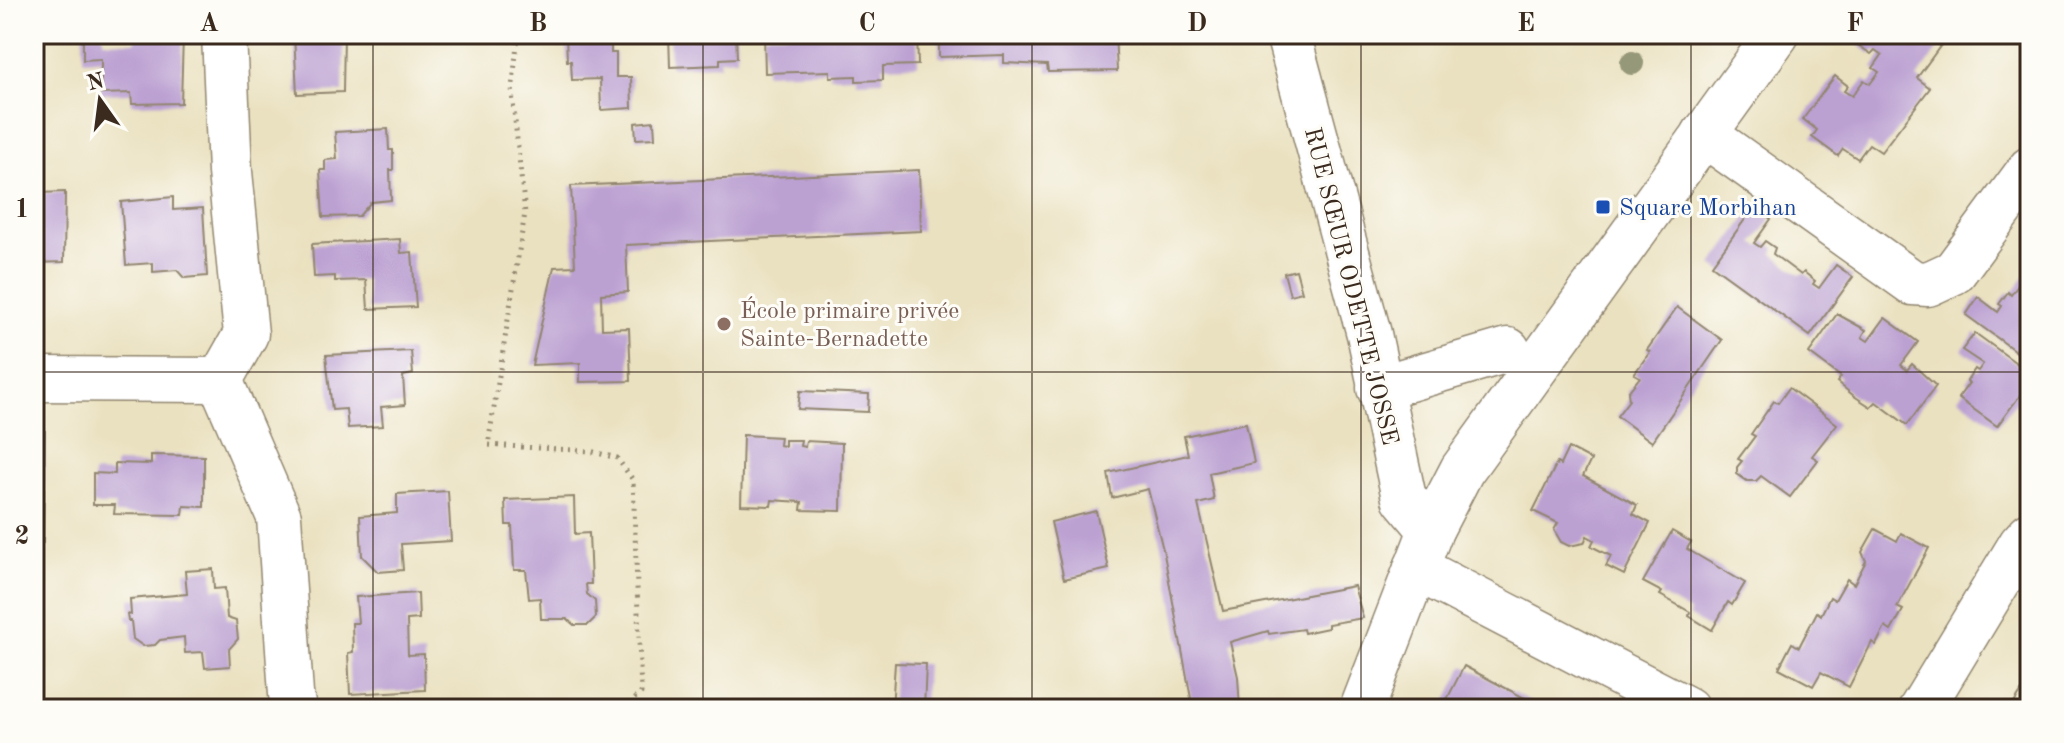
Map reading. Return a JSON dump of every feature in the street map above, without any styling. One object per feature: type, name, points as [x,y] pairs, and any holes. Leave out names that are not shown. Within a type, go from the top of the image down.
[{"type":"street","points":[[220,380],[246,334],[230,172],[224,34]]},
{"type":"street","name":"RUE SŒUR ODETTE JOSSE","points":[[1288,34],[1369,334],[1404,498],[1424,549]]},
{"type":"street","points":[[1362,709],[1424,549],[1474,451],[1777,34]]},
{"type":"street","points":[[1704,134],[1913,283],[1928,284],[1954,272],[2030,169]]},
{"type":"street","points":[[1379,388],[1508,350]]},
{"type":"street","points":[[34,379],[220,380]]},
{"type":"street","points":[[220,380],[279,517],[294,709]]},
{"type":"street","points":[[1921,709],[2027,542]]},
{"type":"street","points":[[1424,549],[1687,709]]},
{"type":"path","points":[[518,34],[512,93],[525,213],[488,445],[590,451],[617,458],[633,480],[641,693],[622,709]]},
{"type":"building","points":[[34,34],[41,34],[40,72],[34,72]]},
{"type":"building","points":[[83,34],[103,35],[103,41],[128,42],[136,42],[136,36],[183,35],[181,103],[132,104],[131,93],[101,94],[101,59],[83,60]]},
{"type":"building","points":[[294,34],[344,34],[343,92],[297,94]]},
{"type":"building","points":[[390,34],[418,34],[418,37],[390,38]]},
{"type":"building","points":[[566,34],[611,34],[611,53],[616,53],[616,77],[631,77],[632,108],[601,110],[600,79],[572,80],[571,61],[567,61]]},
{"type":"building","points":[[669,34],[736,34],[737,58],[720,59],[720,65],[670,67]]},
{"type":"building","points":[[764,34],[917,34],[918,65],[883,66],[883,80],[856,81],[856,76],[830,77],[830,71],[765,73]]},
{"type":"building","points":[[939,34],[1115,34],[1117,71],[1048,72],[1047,65],[1004,63],[1004,55],[939,57]]},
{"type":"building","points":[[1866,34],[1949,34],[1917,78],[1930,88],[1881,152],[1869,144],[1858,159],[1843,149],[1838,156],[1812,137],[1817,130],[1803,119],[1835,76],[1848,86],[1844,91],[1852,96],[1864,80],[1870,84],[1879,72],[1873,68],[1882,55],[1875,50],[1871,54],[1858,45]]},
{"type":"building","points":[[654,121],[655,138],[636,139],[635,123]]},
{"type":"building","points":[[388,129],[389,150],[393,150],[391,200],[371,202],[359,216],[323,217],[320,170],[325,170],[325,160],[337,159],[335,132]]},
{"type":"building","points":[[919,170],[921,231],[626,245],[628,292],[601,294],[602,329],[629,328],[631,381],[580,382],[580,363],[532,365],[554,267],[575,266],[571,186]]},
{"type":"building","points":[[65,192],[64,262],[34,263],[34,204],[39,204],[39,193]]},
{"type":"building","points":[[173,197],[173,210],[203,208],[207,276],[184,278],[177,270],[153,272],[153,263],[126,265],[121,202]]},
{"type":"building","points":[[1754,207],[1771,219],[1754,243],[1760,247],[1765,241],[1775,248],[1773,254],[1801,275],[1804,272],[1819,288],[1836,265],[1853,277],[1810,336],[1712,265]]},
{"type":"building","points":[[400,239],[401,253],[412,252],[416,307],[368,309],[366,280],[335,281],[335,276],[314,277],[312,244]]},
{"type":"building","points":[[2030,269],[2030,351],[2025,358],[1966,315],[1978,297],[1998,312],[2002,306],[1999,304],[2008,292],[2011,295]]},
{"type":"building","points":[[1296,270],[1302,292],[1290,295],[1284,273]]},
{"type":"building","points":[[1677,307],[1722,340],[1652,442],[1617,416],[1629,400],[1628,392],[1640,377],[1634,374],[1650,352],[1647,350]]},
{"type":"building","points":[[1837,314],[1866,330],[1862,337],[1868,341],[1885,318],[1918,342],[1901,365],[1907,370],[1912,364],[1936,386],[1907,425],[1876,402],[1871,407],[1854,396],[1837,382],[1841,377],[1809,353]]},
{"type":"building","points":[[1975,333],[2030,373],[2030,382],[1997,426],[1958,398],[1975,369],[1978,371],[1983,364],[1962,350]]},
{"type":"building","points":[[411,351],[413,374],[403,376],[405,405],[381,407],[383,426],[348,428],[346,409],[332,410],[326,355]]},
{"type":"building","points":[[1789,388],[1837,424],[1812,456],[1818,460],[1790,497],[1761,476],[1756,481],[1747,481],[1737,474],[1737,467],[1742,461],[1738,459],[1755,436],[1751,434],[1774,401],[1778,403]]},
{"type":"building","points":[[800,391],[869,394],[868,412],[798,409]]},
{"type":"building","points":[[1246,423],[1254,463],[1209,473],[1214,500],[1198,504],[1223,611],[1354,586],[1363,618],[1328,624],[1328,628],[1304,633],[1303,629],[1269,634],[1268,631],[1230,642],[1238,677],[1240,709],[1193,709],[1164,554],[1148,489],[1112,498],[1108,473],[1188,455],[1184,436]]},
{"type":"building","points":[[34,431],[45,431],[43,543],[34,544]]},
{"type":"building","points":[[743,435],[780,437],[779,445],[785,446],[785,440],[801,440],[800,446],[805,447],[806,441],[842,443],[841,511],[801,510],[802,502],[772,500],[771,506],[741,505]]},
{"type":"building","points":[[1568,448],[1591,460],[1583,476],[1637,505],[1633,514],[1650,523],[1624,575],[1606,566],[1611,556],[1591,546],[1594,540],[1587,536],[1584,543],[1569,546],[1561,542],[1554,530],[1558,523],[1533,511]]},
{"type":"building","points":[[151,455],[204,456],[204,507],[184,506],[183,515],[114,514],[115,505],[93,505],[93,473],[115,474],[115,463],[151,464]]},
{"type":"building","points":[[448,491],[451,541],[401,544],[403,570],[378,572],[362,556],[360,516],[397,513],[397,494]]},
{"type":"building","points":[[574,497],[575,534],[589,533],[591,584],[586,584],[587,594],[595,601],[596,617],[588,625],[574,625],[567,619],[541,619],[540,598],[529,599],[526,570],[514,570],[512,525],[506,525],[505,500]]},
{"type":"building","points":[[1096,511],[1109,569],[1064,579],[1051,522]]},
{"type":"building","points":[[1875,529],[1897,541],[1901,533],[1929,548],[1897,607],[1903,610],[1891,631],[1885,627],[1876,645],[1872,642],[1849,687],[1821,672],[1813,686],[1779,668],[1792,643],[1799,647],[1817,612],[1821,615],[1830,597],[1835,600],[1847,579],[1854,584],[1866,561],[1862,552]]},
{"type":"building","points":[[1672,531],[1691,542],[1687,549],[1745,583],[1732,605],[1728,602],[1712,630],[1689,616],[1690,612],[1660,595],[1662,592],[1643,582]]},
{"type":"building","points":[[213,569],[214,589],[225,588],[227,618],[236,621],[238,639],[229,649],[230,666],[205,668],[203,652],[185,653],[184,637],[143,646],[133,639],[127,614],[131,615],[130,599],[187,594],[185,571]]},
{"type":"building","points":[[418,593],[419,619],[407,620],[408,655],[424,654],[425,690],[350,694],[348,653],[353,652],[352,623],[358,623],[356,597]]},
{"type":"building","points":[[895,663],[926,664],[924,709],[892,709]]},
{"type":"building","points":[[1464,666],[1530,701],[1547,709],[1442,709]]},
{"type":"building","points":[[2025,686],[2030,690],[2030,709],[2020,709],[2013,705]]},
{"type":"place","name":"Square Morbihan","points":[[1603,207]]},
{"type":"place","name":"École primaire privée Sainte-Bernadette","points":[[724,324]]}]
